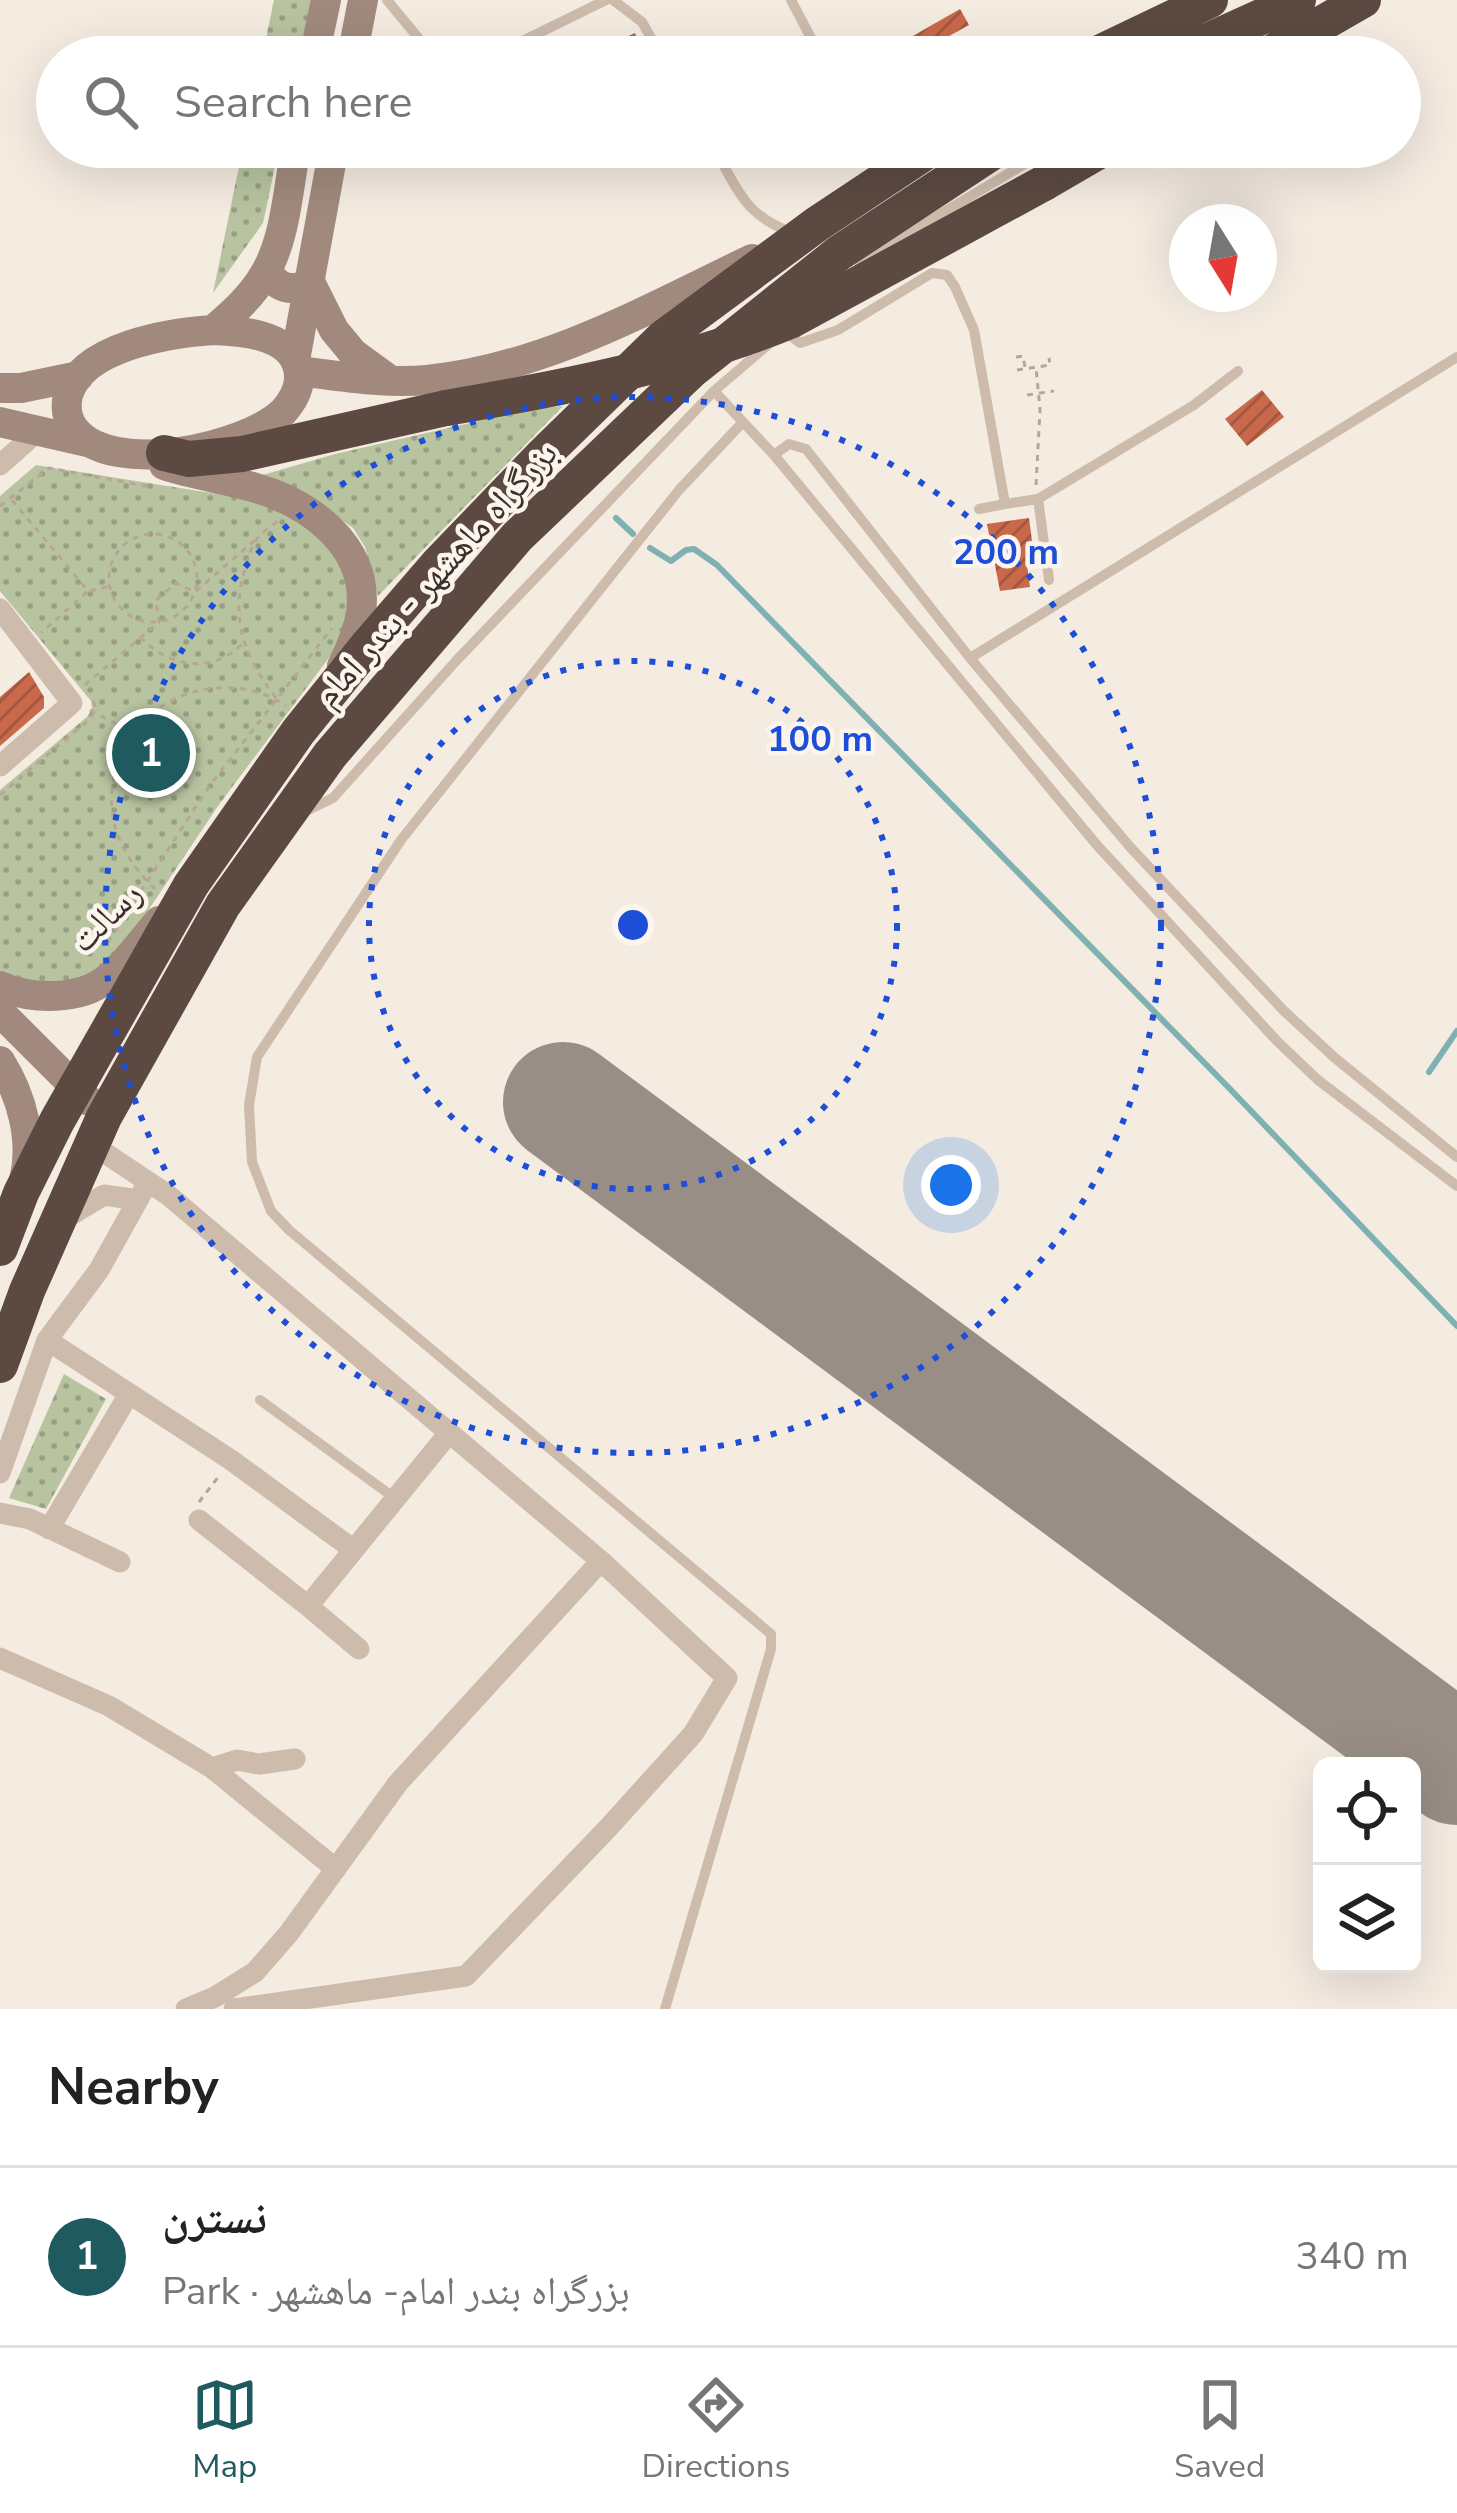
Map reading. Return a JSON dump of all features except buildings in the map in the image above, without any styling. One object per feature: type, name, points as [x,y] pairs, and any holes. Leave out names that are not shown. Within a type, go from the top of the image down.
[{"type":"highway","points":[[1135,36],[1210,0]]},
{"type":"highway","points":[[1219,36],[1298,0]]},
{"type":"highway","points":[[1300,36],[1363,0]]},
{"type":"highway","points":[[0,1248],[57,1121],[182,896],[368,645],[438,564],[663,338],[801,236],[872,168]]},
{"type":"highway","name":"بزرگراه ماهشهر - بندر امام","points":[[0,1364],[98,1131],[224,905],[330,754],[517,537],[691,371],[839,253],[968,168]]},
{"type":"highway","points":[[162,471],[189,459],[242,454],[653,365],[753,336],[792,320],[1070,168]]},
{"type":"main road","points":[[318,36],[326,0]]},
{"type":"main road","points":[[356,36],[363,0]]},
{"type":"main road","points":[[213,330],[238,309],[268,270],[292,168]]},
{"type":"main road","points":[[124,453],[162,471],[266,424],[292,401],[299,382],[297,366],[330,168]]},
{"type":"main road","points":[[91,443],[76,432],[67,413],[69,391],[99,360],[133,345],[172,334],[241,332],[281,345],[297,366],[390,380],[472,373],[574,343],[801,236]]},
{"type":"main road","points":[[268,270],[284,287],[298,288],[310,282]]},
{"type":"main road","points":[[310,282],[334,330],[352,353],[390,380]]},
{"type":"main road","points":[[0,388],[79,376]]},
{"type":"main road","points":[[0,422],[255,488],[294,502],[338,536],[354,561],[361,614],[351,647],[317,710]]},
{"type":"main road","name":"رسالت","points":[[0,986],[39,997],[74,994],[106,980],[182,896]]},
{"type":"main road","points":[[0,1012],[76,1087],[98,1131]]},
{"type":"main road","points":[[2,1063],[57,1121]]},
{"type":"main road","points":[[2,1063],[24,1112],[27,1168],[21,1193]]},
{"type":"street","points":[[0,465],[37,432]]},
{"type":"street","points":[[0,609],[77,695],[0,766]]},
{"type":"street","points":[[57,1121],[98,1131],[143,1191],[185,1210],[602,1561],[727,1678],[693,1733],[466,1976],[234,2009]]},
{"type":"street","points":[[56,1226],[104,1195],[143,1191]]},
{"type":"street","points":[[0,1473],[47,1340],[99,1270],[143,1191]]},
{"type":"street","points":[[47,1340],[231,1460],[354,1550]]},
{"type":"street","points":[[49,1529],[129,1394]]},
{"type":"street","points":[[308,1606],[449,1433]]},
{"type":"street","points":[[0,1514],[30,1520],[120,1562]]},
{"type":"street","points":[[199,1520],[359,1649]]},
{"type":"street","points":[[186,2009],[255,1972],[398,1783],[602,1561]]},
{"type":"street","points":[[0,1658],[109,1706],[212,1768],[336,1869]]},
{"type":"street","points":[[212,1768],[237,1760],[259,1765],[296,1759]]},
{"type":"lane","points":[[387,0],[417,36]]},
{"type":"lane","points":[[534,36],[609,0],[642,22],[650,36]]},
{"type":"lane","points":[[791,0],[810,36]]},
{"type":"lane","points":[[726,168],[750,209],[768,224],[801,236]]},
{"type":"lane","points":[[282,822],[333,799],[456,661],[714,391],[872,255],[1018,168]]},
{"type":"lane","points":[[784,331],[800,343],[838,330],[932,273],[946,274],[974,330],[1005,504]]},
{"type":"lane","points":[[970,658],[1457,357]]},
{"type":"lane","points":[[980,508],[1038,499],[1194,405],[1238,370]]},
{"type":"lane","points":[[714,391],[778,451],[1096,844],[1277,1041],[1318,1080],[1457,1186]]},
{"type":"lane","points":[[665,2009],[771,1649],[771,1634],[289,1229],[271,1210],[252,1162],[248,1105],[257,1057],[400,840],[679,490],[743,422]]},
{"type":"lane","points":[[778,451],[795,444],[806,449],[970,658],[1131,848],[1283,1010],[1457,1157]]},
{"type":"lane","points":[[1038,499],[1049,580]]},
{"type":"lane","points":[[260,1400],[396,1498]]},
{"type":"path","points":[[1016,357],[1026,356],[1025,369]]},
{"type":"path","points":[[1017,370],[1050,365],[1049,358]]},
{"type":"path","points":[[1036,367],[1040,393],[1038,499]]},
{"type":"path","points":[[1027,395],[1054,391]]},
{"type":"path","points":[[0,506],[49,468],[162,471]]},
{"type":"path","points":[[10,498],[88,592]]},
{"type":"path","points":[[133,734],[77,695],[159,622],[182,612],[195,592],[283,517],[294,502]]},
{"type":"path","points":[[159,622],[138,620],[115,601],[110,571],[124,545],[153,534],[182,544],[197,570],[195,592]]},
{"type":"path","points":[[254,541],[240,584],[238,614],[250,661],[277,700]]},
{"type":"path","points":[[159,622],[156,600],[176,583],[195,592]]},
{"type":"path","points":[[40,634],[88,592],[110,586]]},
{"type":"path","points":[[102,952],[208,788],[332,628]]},
{"type":"path","points":[[140,638],[170,660],[190,664],[230,655],[243,642]]},
{"type":"path","points":[[182,896],[147,881],[121,843],[111,804],[112,778],[133,734],[158,707],[202,689],[253,691],[317,710]]},
{"type":"path","points":[[199,1520],[198,1503],[231,1460]]},
{"type":"green space","points":[[274,0],[311,0],[303,36],[266,36]]},
{"type":"green space","points":[[239,168],[275,168],[263,223],[213,293]]},
{"type":"green space","points":[[563,406],[378,596],[365,547],[353,528],[298,490],[252,478],[335,454],[526,410]]},
{"type":"green space","points":[[36,465],[255,500],[313,528],[348,575],[349,617],[331,655],[218,806],[125,945],[81,978],[54,983],[0,972],[0,790],[92,708],[0,591],[0,496]]},
{"type":"green space","points":[[64,1374],[106,1399],[46,1509],[9,1498]]},
{"type":"waterway","points":[[616,518],[633,534]]},
{"type":"waterway","points":[[650,548],[671,561],[694,549],[717,565],[1457,1326]]},
{"type":"waterway","points":[[1429,1072],[1457,1031]]},
{"type":"runway","points":[[563,1102],[1457,1765]]},
{"type":"place","name":"نسترن","points":[[151,753]]}]
